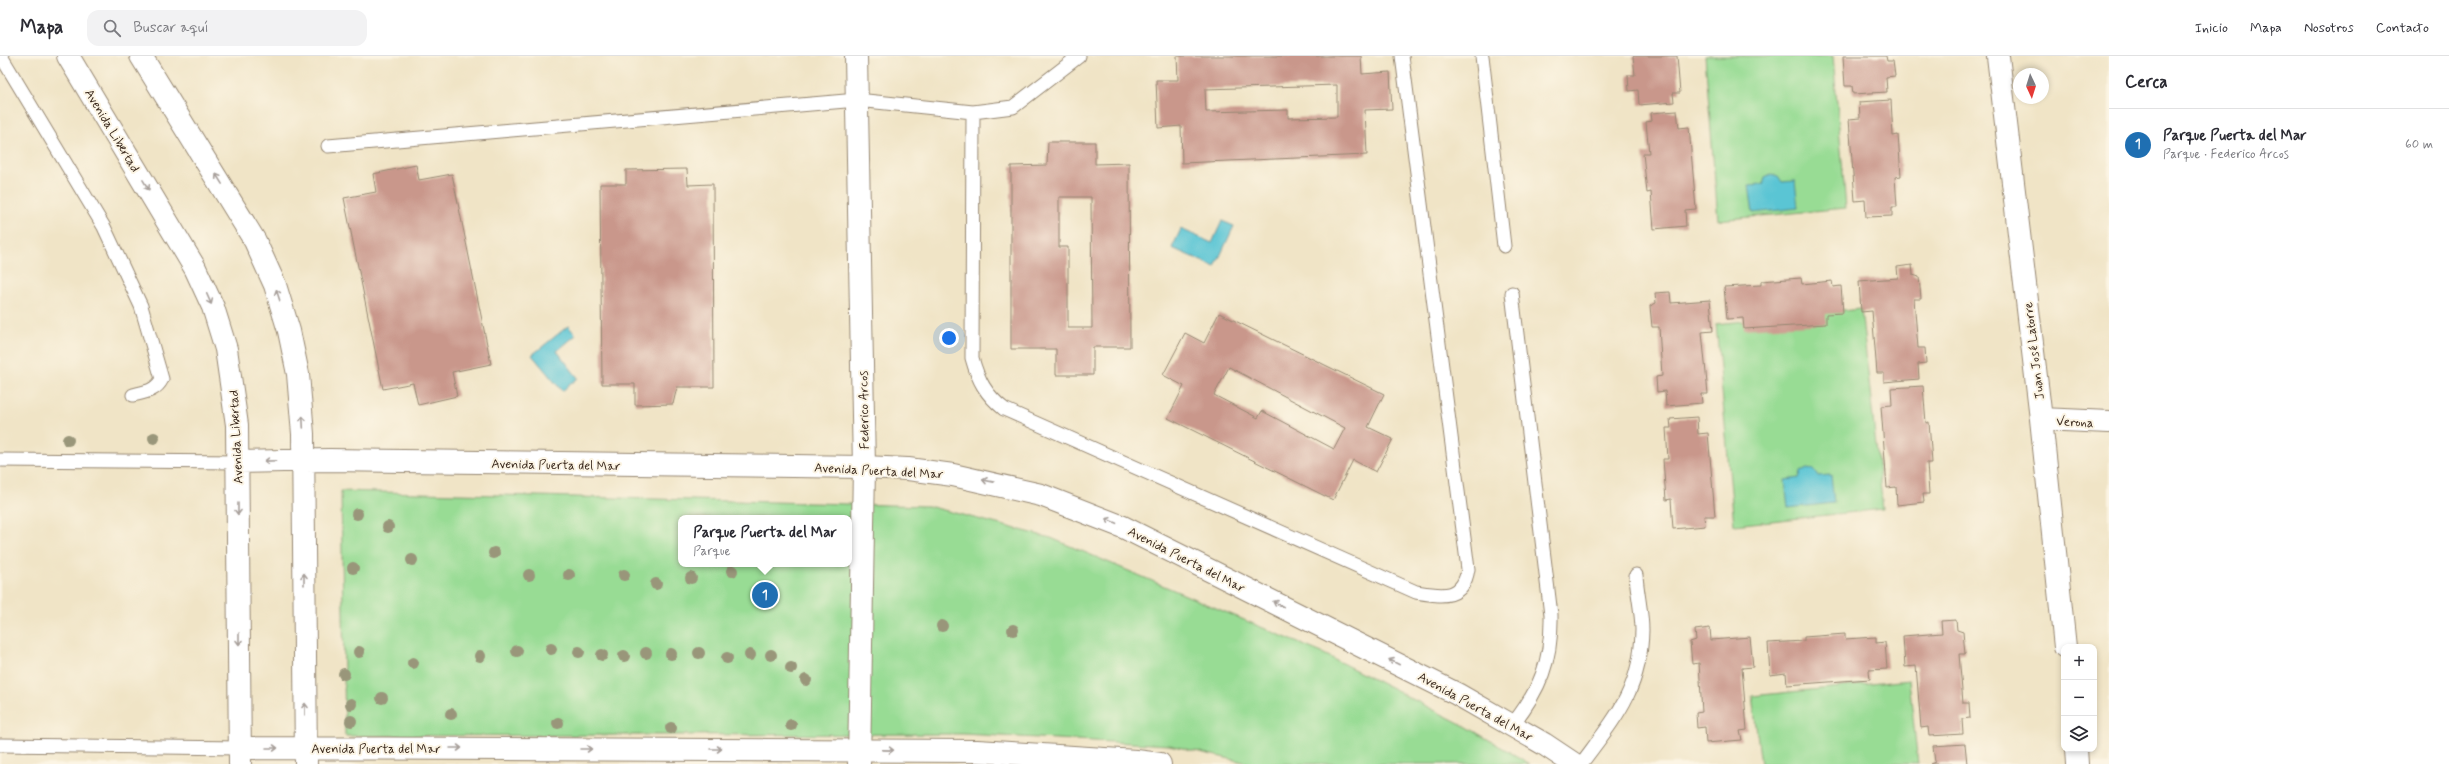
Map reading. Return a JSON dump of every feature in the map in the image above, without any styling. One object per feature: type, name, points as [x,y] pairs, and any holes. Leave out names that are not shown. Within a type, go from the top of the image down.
[{"type":"street","name":"Avenida Libertad","points":[[68,56],[195,268],[213,308],[226,349],[233,387],[237,425],[240,756]]},
{"type":"street","points":[[142,56],[256,241],[274,285],[289,331],[298,374],[303,417],[306,756]]},
{"type":"street","name":"Federico Arcos","points":[[856,56],[864,467],[860,757]]},
{"type":"street","name":"Juan José Latorre","points":[[1998,56],[2041,419],[2065,644]]},
{"type":"street","name":"Verona","points":[[2041,419],[2109,422]]},
{"type":"street","name":"Avenida Puerta del Mar","points":[[238,462],[303,461],[864,467],[953,474],[1041,494],[1123,526],[1457,694],[1512,725],[1574,764]]},
{"type":"street","name":"Avenida Puerta del Mar","points":[[240,756],[860,757],[977,751],[1160,764]]},
{"type":"street","points":[[2076,752],[2077,764]]},
{"type":"lane","points":[[1,56],[104,227],[140,306],[162,379],[159,386],[150,391],[133,395]]},
{"type":"lane","points":[[328,146],[857,100],[973,112],[1013,107],[1079,56]]},
{"type":"lane","points":[[973,112],[972,358],[976,374],[983,388],[992,400],[1004,409],[1416,592],[1442,596],[1450,594],[1463,585],[1468,569],[1402,56]]},
{"type":"lane","points":[[1482,56],[1504,246]]},
{"type":"lane","points":[[1512,293],[1551,615],[1552,635],[1542,681],[1529,704],[1512,725]]},
{"type":"lane","points":[[0,460],[238,462]]},
{"type":"lane","points":[[1582,764],[1624,706],[1634,682],[1640,656],[1642,629],[1636,575]]},
{"type":"lane","points":[[0,745],[240,756]]},
{"type":"green space","points":[[1705,56],[1833,56],[1846,208],[1718,220]]},
{"type":"green space","points":[[1861,309],[1883,509],[1734,525],[1716,324]]},
{"type":"green space","points":[[341,491],[928,506],[1051,538],[1322,653],[1467,727],[1530,764],[1252,764],[1169,745],[963,734],[345,736]]},
{"type":"green space","points":[[1909,680],[1918,764],[1761,764],[1752,696]]},
{"type":"water","points":[[1771,174],[1778,176],[1782,182],[1795,181],[1798,208],[1753,213],[1749,185],[1763,184],[1765,177]]},
{"type":"water","points":[[1222,221],[1234,226],[1215,267],[1172,248],[1181,229],[1212,243]]},
{"type":"water","points":[[568,326],[576,335],[557,351],[578,378],[562,391],[532,355]]},
{"type":"water","points":[[1807,469],[1814,470],[1818,476],[1831,475],[1834,503],[1788,508],[1785,480],[1799,478],[1801,472]]},
{"type":"building","points":[[1177,56],[1361,56],[1362,74],[1390,72],[1392,109],[1365,110],[1367,155],[1182,163],[1181,126],[1158,128],[1156,80],[1178,80]],"holes":[[[1337,85],[1337,117],[1288,118],[1288,110],[1206,112],[1205,89]]]},
{"type":"building","points":[[1633,56],[1677,56],[1680,93],[1673,93],[1674,102],[1639,105],[1638,90],[1629,91],[1628,75],[1635,75]]},
{"type":"building","points":[[1843,56],[1886,56],[1887,61],[1893,61],[1895,76],[1886,77],[1887,92],[1853,94],[1852,86],[1845,86]]},
{"type":"building","points":[[1891,100],[1893,136],[1898,135],[1901,176],[1895,177],[1897,207],[1892,207],[1892,216],[1866,217],[1865,200],[1855,201],[1849,119],[1860,118],[1859,102]]},
{"type":"building","points":[[1677,111],[1679,128],[1689,127],[1696,209],[1685,210],[1686,226],[1654,229],[1651,192],[1647,193],[1643,153],[1649,153],[1646,122],[1652,121],[1651,113]]},
{"type":"building","points":[[1048,142],[1095,142],[1095,164],[1129,163],[1130,347],[1093,347],[1093,375],[1056,375],[1056,349],[1011,349],[1011,166],[1047,165]],"holes":[[[1059,197],[1091,197],[1092,328],[1068,328],[1068,247],[1059,247]]]},
{"type":"building","points":[[416,165],[419,180],[452,174],[491,364],[452,372],[457,396],[418,405],[413,383],[383,389],[344,198],[376,192],[373,174]]},
{"type":"building","points":[[687,169],[688,185],[713,184],[714,387],[677,387],[673,404],[635,405],[635,384],[602,384],[600,184],[626,184],[626,170]]},
{"type":"building","points":[[1912,265],[1913,275],[1919,277],[1921,299],[1914,299],[1918,348],[1925,348],[1926,363],[1918,364],[1919,379],[1884,382],[1884,373],[1877,373],[1872,311],[1861,312],[1859,281],[1898,278],[1897,267]]},
{"type":"building","points":[[1801,278],[1802,284],[1832,281],[1833,287],[1841,286],[1843,313],[1826,314],[1826,324],[1744,329],[1743,318],[1727,319],[1724,287],[1761,285],[1761,281]]},
{"type":"building","points":[[1670,292],[1671,303],[1710,300],[1713,331],[1702,332],[1708,394],[1701,394],[1702,403],[1666,406],[1665,391],[1657,392],[1656,377],[1662,376],[1659,327],[1652,327],[1650,306],[1656,303],[1655,293]]},
{"type":"building","points":[[1219,313],[1384,394],[1368,427],[1393,439],[1376,472],[1353,460],[1333,500],[1168,418],[1184,386],[1163,375],[1185,333],[1204,343]],"holes":[[[1229,367],[1345,428],[1334,449],[1262,411],[1258,418],[1214,395]]]},
{"type":"building","points":[[1923,386],[1926,423],[1929,422],[1932,463],[1927,463],[1929,494],[1923,494],[1924,502],[1897,505],[1896,487],[1887,488],[1881,406],[1892,405],[1891,388]]},
{"type":"building","points":[[1697,417],[1698,434],[1708,433],[1715,516],[1704,516],[1705,526],[1673,529],[1671,499],[1666,500],[1663,459],[1668,459],[1666,428],[1671,428],[1670,419]]},
{"type":"building","points":[[1956,620],[1957,630],[1963,632],[1965,654],[1959,654],[1963,703],[1969,703],[1970,718],[1962,719],[1963,734],[1929,736],[1928,727],[1921,728],[1916,666],[1905,667],[1903,636],[1942,633],[1941,621]]},
{"type":"building","points":[[1710,628],[1711,640],[1750,637],[1753,667],[1742,668],[1747,730],[1740,731],[1742,740],[1706,743],[1705,727],[1697,728],[1696,713],[1702,712],[1699,663],[1692,664],[1690,642],[1696,640],[1695,630]]},
{"type":"building","points":[[1845,634],[1845,639],[1876,637],[1876,643],[1885,642],[1887,669],[1869,670],[1870,679],[1787,685],[1786,673],[1770,675],[1768,643],[1804,641],[1804,637]]},
{"type":"building","points":[[1965,744],[1967,764],[1930,764],[1935,762],[1933,746]]},
{"type":"place","name":"Parque Puerta del Mar","points":[[765,595]]}]
